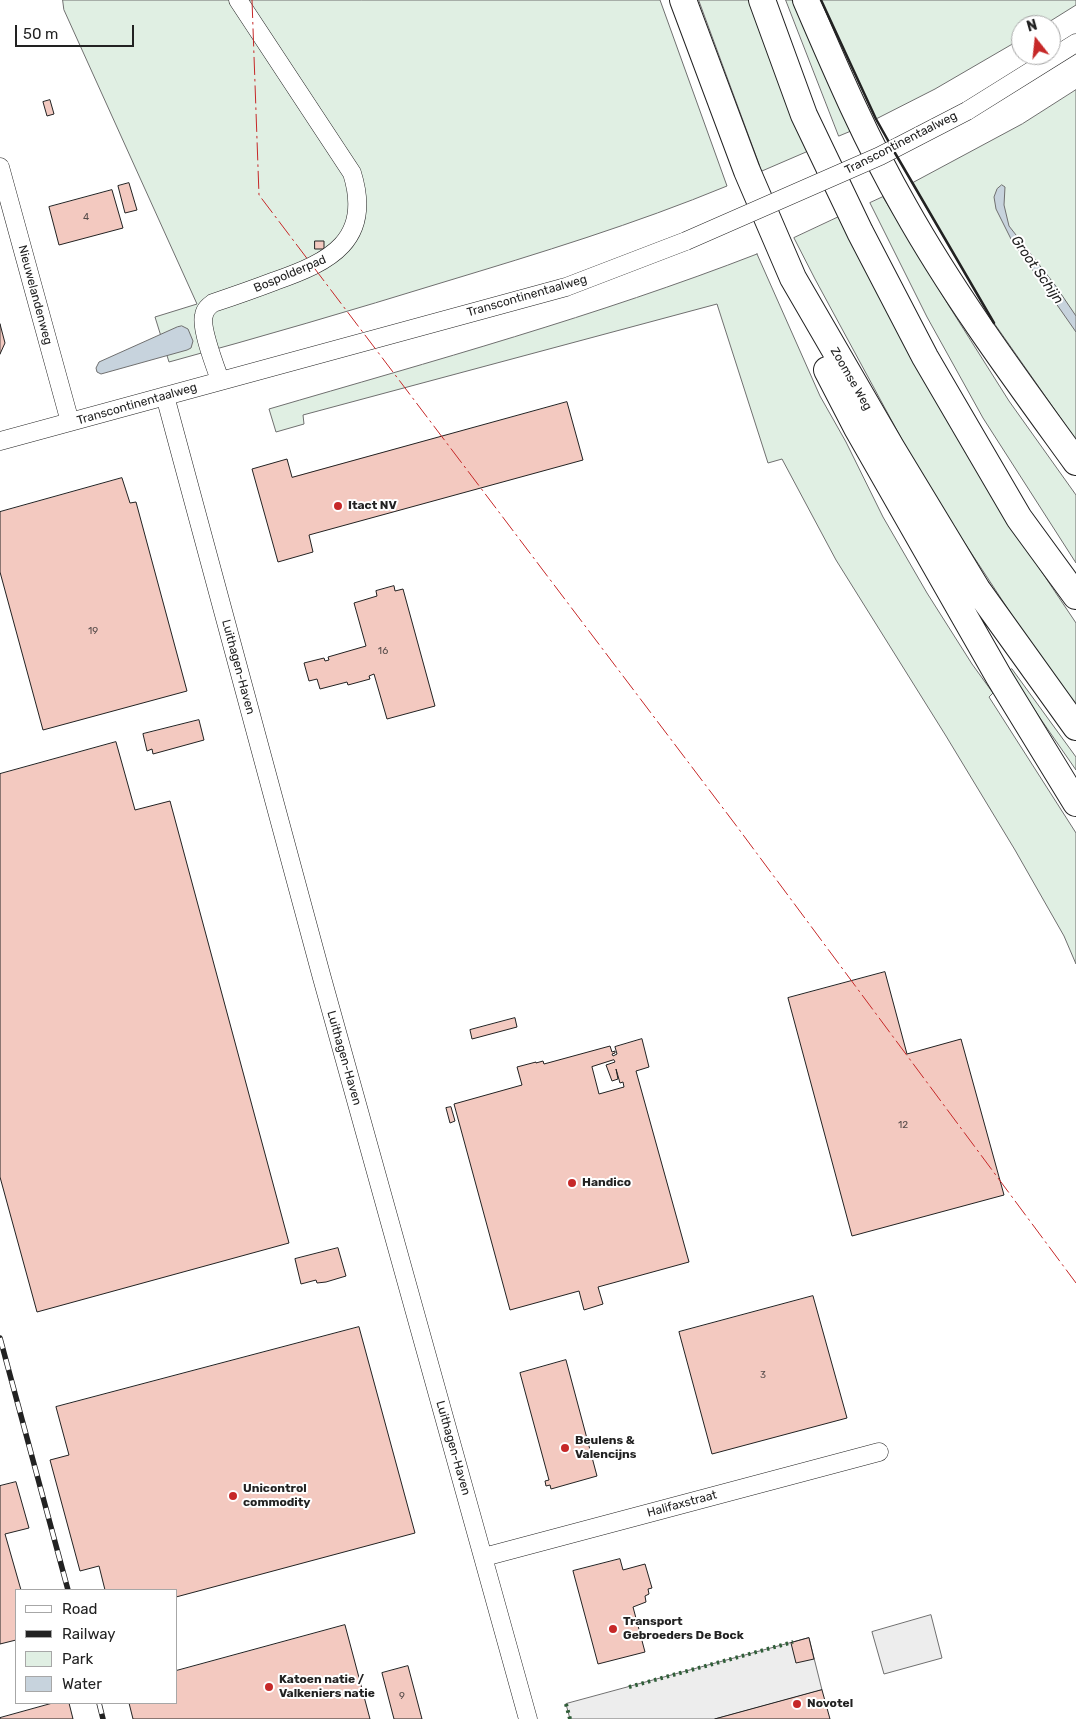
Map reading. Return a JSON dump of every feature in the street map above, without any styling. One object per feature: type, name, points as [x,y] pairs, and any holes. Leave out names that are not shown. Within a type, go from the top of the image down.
[{"type":"highway","name":"Zoomse Weg","points":[[683,0],[747,171],[793,278],[891,447],[977,589],[1076,728]]},
{"type":"highway","points":[[762,0],[804,115],[860,232],[920,348],[1019,518],[1076,596]]},
{"type":"highway","points":[[806,0],[845,92],[904,208],[974,321],[1076,462]]},
{"type":"highway","points":[[793,278],[827,369],[857,428],[999,677],[1076,802]]},
{"type":"highway","points":[[1034,732],[1076,788]]},
{"type":"street","name":"Bospolderpad","points":[[220,380],[203,326],[203,316],[207,308],[213,303],[288,277],[329,258],[347,241],[353,229],[358,190],[352,173],[238,0]]},
{"type":"street","name":"Transcontinentaalweg","points":[[0,441],[566,287],[686,241],[880,156],[966,111],[1076,43]]},
{"type":"street","name":"Nieuwelandenweg","points":[[0,167],[70,422]]},
{"type":"street","name":"Luithagen-Haven","points":[[165,396],[322,978],[528,1719]]},
{"type":"street","name":"Halifaxstraat","points":[[484,1557],[880,1452]]},
{"type":"green space","points":[[63,0],[660,0],[727,186],[657,213],[551,249],[341,313],[169,362],[155,317],[197,304],[64,10]]},
{"type":"green space","points":[[699,0],[754,0],[813,149],[762,171]]},
{"type":"green space","points":[[786,0],[792,0],[851,131],[839,136]]},
{"type":"green space","points":[[821,0],[1076,0],[1076,5],[1060,15],[1011,15],[1011,45],[935,89],[876,119]]},
{"type":"green space","points":[[1076,90],[1076,440],[994,323],[912,183],[1022,124]]},
{"type":"green space","points":[[883,197],[1009,401],[1076,495],[1076,563],[983,418],[927,317],[870,203]]},
{"type":"green space","points":[[843,215],[1011,526],[1076,623],[1076,708],[1044,664],[926,484],[794,238]]},
{"type":"green space","points":[[757,254],[820,396],[846,442],[883,517],[927,593],[972,664],[993,693],[989,697],[1076,833],[1076,964],[1064,936],[1015,850],[836,560],[782,459],[768,463],[717,304],[303,415],[304,424],[276,432],[269,409],[576,318]]},
{"type":"green space","points":[[1012,669],[1076,757],[1076,770],[1009,671]]},
{"type":"shaded area","points":[[931,1615],[942,1658],[884,1674],[872,1632]]},
{"type":"shaded area","points":[[809,1638],[822,1690],[715,1719],[570,1719],[566,1704]]},
{"type":"water","name":"Groot Schijn","points":[[1002,185],[1005,187],[1004,205],[1009,226],[1055,285],[1076,316],[1076,332],[1011,239],[996,209],[994,197],[997,189]]},
{"type":"water","points":[[182,326],[188,329],[193,341],[191,348],[101,374],[97,372],[96,368],[99,362]]},
{"type":"building","points":[[50,100],[54,114],[47,116],[43,102]]},
{"type":"building","points":[[129,183],[137,210],[125,213],[118,186]]},
{"type":"building","points":[[112,190],[123,228],[59,245],[49,207]]},
{"type":"building","points":[[315,241],[324,241],[324,249],[315,249]]},
{"type":"building","points":[[0,324],[5,343],[0,354]]},
{"type":"building","name":"Itact NV","points":[[567,402],[583,460],[309,535],[313,552],[278,562],[252,469],[287,459],[292,477]]},
{"type":"building","points":[[122,478],[130,503],[136,502],[187,691],[43,730],[0,572],[0,512]]},
{"type":"building","points":[[394,586],[395,591],[403,589],[435,706],[387,719],[374,674],[369,676],[370,679],[348,685],[347,682],[320,689],[317,679],[309,681],[304,663],[324,658],[325,661],[329,660],[328,657],[366,646],[354,603],[377,596],[376,591]]},
{"type":"building","points":[[199,720],[204,740],[153,754],[152,749],[147,751],[143,734]]},
{"type":"building","points":[[116,742],[135,810],[170,801],[289,1243],[37,1312],[0,1177],[0,774]]},
{"type":"building","points":[[885,972],[907,1054],[961,1039],[1004,1195],[852,1236],[788,998]]},
{"type":"building","points":[[515,1018],[517,1027],[472,1039],[470,1030]]},
{"type":"building","name":"Handico","points":[[642,1039],[649,1067],[636,1071],[689,1262],[598,1287],[603,1304],[584,1310],[579,1291],[510,1310],[454,1104],[522,1085],[517,1067],[543,1061],[544,1064],[610,1046],[612,1052],[615,1051],[612,1054],[613,1056],[617,1054],[615,1047]],"holes":[[[614,1060],[615,1062],[606,1065],[612,1081],[618,1079],[616,1069],[620,1083],[623,1082],[624,1087],[599,1094],[592,1067]]]},
{"type":"building","points":[[451,1107],[455,1121],[450,1123],[446,1108]]},
{"type":"building","points":[[338,1248],[346,1276],[326,1282],[317,1283],[316,1280],[301,1284],[295,1259]]},
{"type":"building","points":[[813,1296],[847,1418],[712,1454],[679,1332]]},
{"type":"building","name":"Unicontrol commodity","points":[[359,1327],[415,1533],[178,1596],[178,1589],[105,1589],[99,1566],[80,1571],[50,1460],[69,1455],[56,1407]]},
{"type":"building","name":"Beulens & Valencijns","points":[[566,1360],[597,1476],[551,1489],[550,1485],[546,1486],[545,1481],[549,1480],[520,1373]]},
{"type":"building","points":[[16,1482],[29,1528],[5,1534],[21,1589],[15,1589],[15,1640],[0,1644],[0,1486]]},
{"type":"building","name":"Transport Gebroeders De Bock","points":[[620,1559],[623,1570],[645,1564],[652,1588],[648,1589],[649,1594],[645,1596],[646,1602],[633,1607],[645,1652],[598,1664],[573,1571]]},
{"type":"building","name":"Katoen natie / Valkeniers natie","points":[[345,1625],[370,1719],[133,1719],[129,1704],[178,1704],[178,1670]]},
{"type":"building","points":[[809,1638],[814,1659],[796,1663],[791,1643]]},
{"type":"building","name":"Katoen natie / Valkeniers natie","points":[[408,1666],[422,1719],[394,1719],[382,1673]]},
{"type":"building","name":"Novotel","points":[[822,1690],[830,1719],[715,1719]]},
{"type":"building","points":[[49,1704],[69,1704],[73,1719],[0,1719]]},
{"type":"railway","points":[[0,1338],[68,1589]]},
{"type":"railway","points":[[99,1704],[103,1719]]},
{"type":"hedge","points":[[629,1687],[793,1642]]},
{"type":"hedge","points":[[566,1704],[570,1719]]},
{"type":"wall","points":[[821,0],[876,119],[890,144]]},
{"type":"wall","points":[[895,153],[994,323]]},
{"type":"power","points":[[252,0],[259,195],[735,824],[1076,1283]]},
{"type":"place","name":"Itact NV","points":[[338,506]]},
{"type":"place","name":"Handico","points":[[572,1183]]},
{"type":"place","name":"Beulens & Valencijns","points":[[565,1448]]},
{"type":"place","name":"Unicontrol commodity","points":[[233,1496]]},
{"type":"place","name":"Transport Gebroeders De Bock","points":[[613,1629]]},
{"type":"place","name":"Katoen natie / Valkeniers natie","points":[[269,1687]]},
{"type":"place","name":"Novotel","points":[[797,1704]]}]
